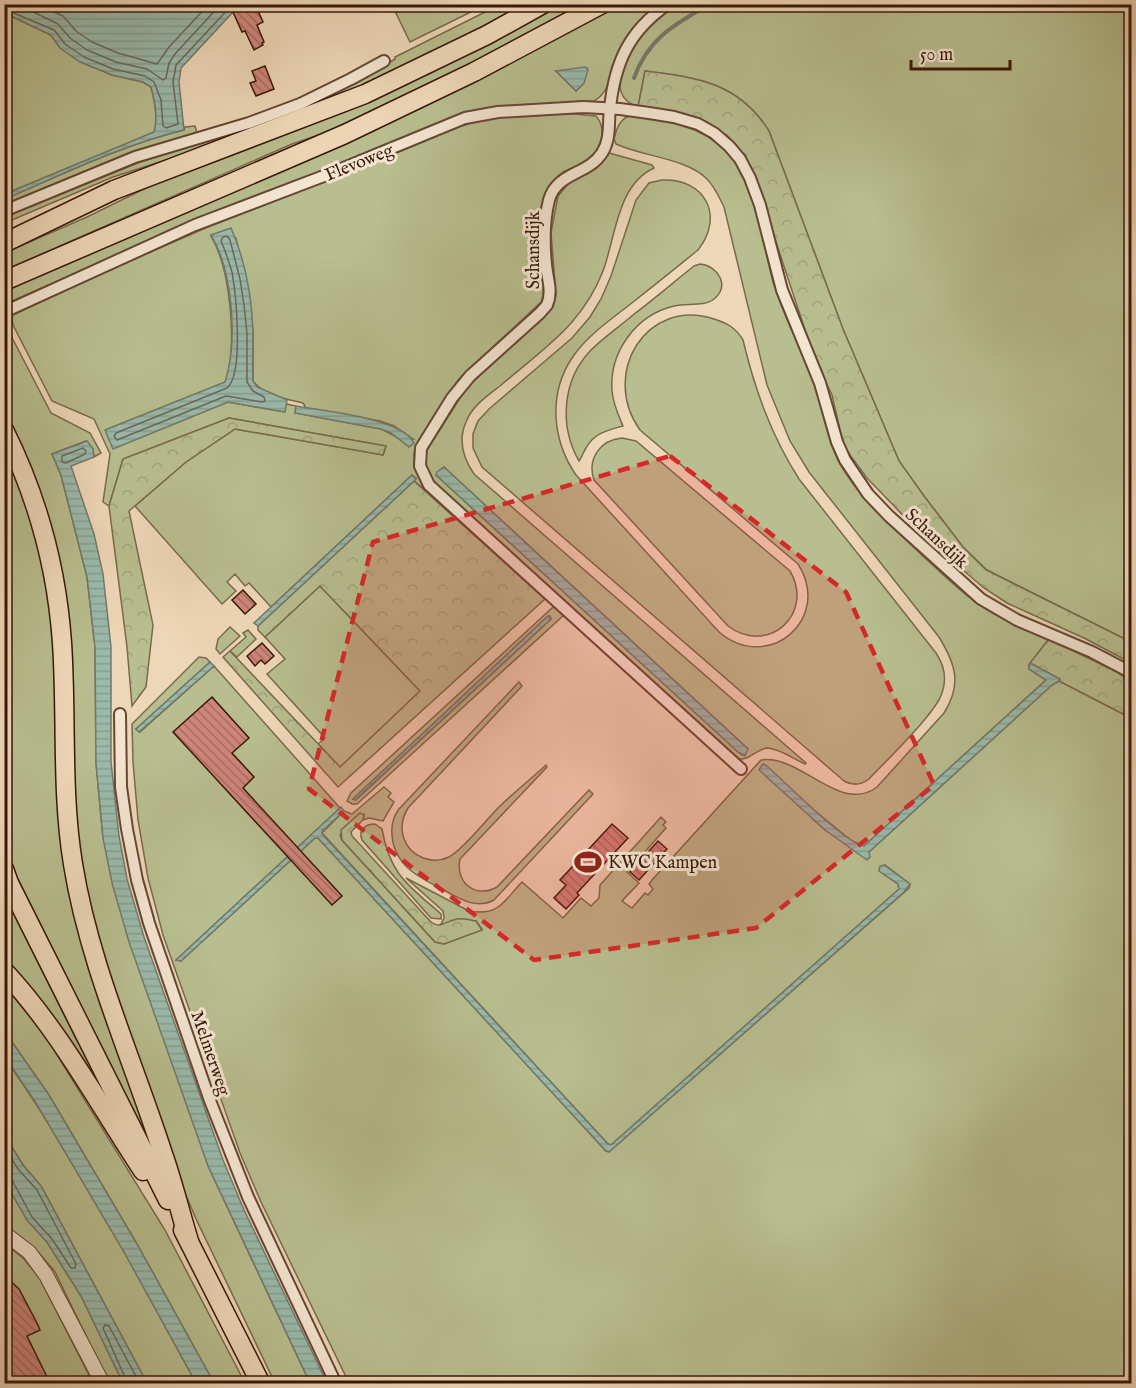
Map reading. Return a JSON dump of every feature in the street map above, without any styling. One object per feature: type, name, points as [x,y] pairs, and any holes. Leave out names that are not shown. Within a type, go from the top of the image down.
[{"type":"highway","points":[[4,243],[114,190],[365,94],[543,4]]},
{"type":"highway","name":"Flevoweg","points":[[4,281],[345,134],[474,72],[602,4]]},
{"type":"highway","points":[[4,430],[33,497],[58,601],[62,644],[64,777],[74,866],[84,914],[94,952],[164,1154],[189,1240]]},
{"type":"highway","points":[[6,876],[261,1383]]},
{"type":"highway","points":[[4,971],[22,989],[62,1042],[123,1141],[189,1240]]},
{"type":"street","points":[[610,108],[617,70],[627,45],[650,17],[668,4]]},
{"type":"street","points":[[4,211],[135,157],[249,123],[300,104],[351,80],[384,61]]},
{"type":"street","name":"Flevoweg","points":[[4,312],[195,225],[329,174],[465,118],[485,113],[533,109],[610,108]]},
{"type":"street","name":"Schansdijk","points":[[741,770],[429,485],[420,466],[420,454],[424,442],[463,383],[547,305],[550,289],[546,267],[545,233],[549,200],[561,181],[587,168],[604,150],[609,135],[610,108],[674,117],[698,124],[714,133],[740,159],[760,205],[782,290],[820,383],[844,460],[875,501],[981,599],[1017,620],[1092,652],[1131,672]]},
{"type":"street","name":"Melmerweg","points":[[120,714],[121,787],[137,880],[148,923],[209,1098],[248,1197],[336,1383]]},
{"type":"street","points":[[4,1233],[29,1252],[46,1275],[102,1383]]},
{"type":"highlighted area","points":[[670,456],[846,592],[934,785],[756,928],[534,960],[309,789],[373,542]]},
{"type":"green space","points":[[392,5],[485,5],[410,42]]},
{"type":"green space","points":[[499,5],[533,5],[427,59],[253,132],[113,177],[5,223],[4,217],[140,162],[292,113],[342,90],[395,57]]},
{"type":"green space","points":[[553,5],[591,5],[354,123],[292,144],[5,270],[4,253],[87,217],[146,188],[483,42]]},
{"type":"green space","points":[[611,5],[658,5],[628,35],[618,54],[605,91],[594,101],[501,106],[455,116],[200,219],[5,304],[5,288],[495,67]],"holes":[[[587,68],[584,83],[576,91],[556,71]]]},
{"type":"green space","points":[[679,5],[1131,5],[1131,642],[987,570],[963,547],[899,461],[843,329],[769,131],[757,115],[744,102],[715,85],[682,76],[645,71],[638,107],[626,100],[621,91],[620,79],[629,54],[652,23]]},
{"type":"green space","points":[[4,13],[51,35],[60,48],[112,75],[143,82],[151,87],[156,110],[155,132],[5,194]]},
{"type":"green space","points":[[645,71],[682,76],[715,85],[744,102],[757,115],[769,131],[843,329],[899,461],[963,547],[986,570],[1131,642],[1131,663],[1086,639],[1007,603],[984,588],[924,537],[867,478],[843,443],[832,395],[815,360],[765,209],[747,164],[737,146],[727,135],[691,119],[638,107]]},
{"type":"green space","points":[[563,113],[596,116],[602,128],[598,148],[594,154],[584,163],[559,175],[544,197],[539,227],[539,257],[543,280],[541,302],[458,380],[419,440],[414,453],[414,467],[425,489],[414,481],[416,478],[412,475],[271,607],[249,583],[245,586],[235,574],[227,582],[236,591],[222,604],[135,506],[186,462],[235,429],[383,455],[386,446],[229,418],[123,459],[109,506],[103,502],[110,454],[94,419],[52,401],[14,327],[13,315],[208,227],[365,166],[451,129],[483,120]],"holes":[[[211,236],[236,238],[250,304],[253,334],[253,381],[257,386],[282,398],[303,403],[306,408],[380,421],[394,426],[413,439],[399,438],[381,429],[295,413],[296,406],[286,404],[284,412],[228,402],[113,448],[106,430],[226,382],[231,348],[230,307],[223,268]]]},
{"type":"green space","points":[[630,116],[681,125],[705,135],[726,151],[736,164],[751,195],[773,282],[810,374],[832,446],[840,464],[858,490],[890,525],[980,605],[1014,624],[1049,639],[1029,665],[1029,669],[1046,680],[864,846],[852,841],[820,815],[812,818],[825,830],[869,857],[869,852],[1059,681],[1131,718],[1131,1383],[349,1383],[261,1202],[240,1153],[163,935],[148,878],[138,820],[133,762],[132,724],[199,657],[206,658],[210,662],[136,729],[140,732],[214,666],[340,808],[176,960],[181,961],[315,838],[318,838],[609,1152],[909,888],[910,884],[885,865],[879,871],[898,884],[899,889],[611,1145],[322,833],[344,811],[352,814],[384,787],[391,793],[388,797],[394,802],[383,821],[369,818],[363,820],[364,815],[340,835],[342,840],[435,942],[444,944],[482,929],[476,921],[466,920],[453,921],[440,926],[444,918],[443,911],[406,878],[469,911],[479,912],[500,906],[522,882],[563,918],[581,898],[591,906],[599,898],[600,885],[661,817],[666,822],[663,825],[666,828],[627,872],[639,883],[622,901],[632,908],[645,893],[648,895],[653,889],[649,884],[652,880],[761,760],[776,761],[791,766],[849,794],[863,794],[877,787],[944,713],[950,703],[955,675],[939,637],[809,472],[790,441],[767,385],[724,207],[717,192],[707,179],[688,166],[616,144],[614,139],[619,125]]},
{"type":"green space","points":[[195,126],[197,133],[149,148],[5,205],[5,199],[93,161],[184,130],[185,127]]},
{"type":"green space","points":[[609,153],[652,165],[654,168],[632,186],[625,199],[603,271],[594,291],[581,310],[555,339],[472,411],[462,435],[467,462],[474,474],[805,764],[782,752],[768,748],[745,759],[737,758],[434,482],[428,470],[427,450],[467,387],[552,307],[556,295],[551,233],[558,196],[570,182],[597,168]],"holes":[[[444,467],[748,749],[742,755],[738,752],[436,475]]]},
{"type":"green space","points":[[662,180],[690,185],[699,192],[710,212],[710,224],[706,237],[698,250],[600,328],[572,358],[564,372],[556,402],[558,432],[562,447],[576,475],[719,632],[738,643],[757,647],[775,643],[790,634],[801,621],[807,604],[807,584],[798,564],[640,430],[629,408],[625,386],[628,364],[636,345],[650,330],[668,319],[690,315],[714,319],[731,326],[737,332],[743,340],[753,377],[772,429],[799,479],[936,653],[943,667],[944,688],[938,702],[910,737],[869,779],[860,784],[844,781],[482,467],[473,448],[473,434],[478,421],[572,338],[590,317],[611,276],[636,200],[649,183]]},
{"type":"green space","points":[[700,264],[712,268],[720,277],[722,282],[719,294],[705,303],[674,306],[660,311],[648,318],[628,337],[620,349],[612,377],[613,400],[623,426],[593,439],[579,461],[568,433],[566,418],[569,389],[581,362],[606,336],[694,266]]},
{"type":"green space","points":[[5,324],[51,413],[90,433],[101,453],[94,457],[93,449],[86,441],[52,454],[61,475],[87,577],[95,647],[96,763],[103,838],[208,1166],[310,1383],[275,1383],[196,1219],[144,1089],[77,875],[64,624],[16,438],[5,415]]},
{"type":"green space","points":[[229,418],[386,446],[383,455],[235,429],[186,462],[129,511],[153,625],[146,687],[132,706],[109,506],[123,459]]},
{"type":"green space","points":[[622,438],[636,441],[790,571],[796,587],[796,602],[792,615],[783,626],[772,633],[758,636],[743,634],[728,626],[594,480],[592,465],[597,452],[607,442]]},
{"type":"green space","points":[[4,447],[33,515],[54,607],[64,825],[153,1137],[148,1140],[5,853]]},
{"type":"green space","points":[[414,481],[545,599],[338,787],[223,657],[230,651],[340,767],[420,691],[320,586],[265,637],[258,630],[258,626]]},
{"type":"green space","points":[[320,586],[420,691],[340,768],[318,744],[325,738],[267,674],[285,659],[265,637]]},
{"type":"green space","points":[[556,607],[564,615],[357,804],[347,801],[351,793],[552,608]],"holes":[[[550,616],[551,619],[356,800],[353,799]]]},
{"type":"green space","points":[[230,627],[240,636],[220,654],[216,649],[218,639]]},
{"type":"green space","points":[[248,630],[256,639],[237,657],[230,651],[246,637],[243,633]]},
{"type":"green space","points":[[1049,639],[1115,671],[1131,682],[1131,718],[1059,681],[1060,679],[1030,663]]},
{"type":"green space","points":[[519,682],[522,686],[408,808],[402,827],[407,845],[417,855],[429,860],[449,857],[467,842],[504,802],[546,765],[547,767],[460,859],[459,868],[464,882],[475,890],[489,890],[497,887],[589,790],[593,794],[494,900],[487,903],[474,903],[461,899],[409,869],[397,854],[392,835],[392,824],[399,809]]},
{"type":"green space","points":[[360,813],[364,815],[363,820],[351,832],[352,836],[430,921],[440,925],[457,919],[476,921],[482,930],[444,944],[435,942],[342,840],[341,830]]},
{"type":"green space","points":[[375,824],[382,829],[385,845],[395,868],[410,886],[441,914],[441,919],[431,918],[362,840],[363,828]]},
{"type":"green space","points":[[4,894],[75,1037],[121,1123],[5,967]]},
{"type":"green space","points":[[4,982],[38,1024],[165,1230],[245,1383],[214,1383],[137,1244],[49,1095],[5,1032]]},
{"type":"green space","points":[[4,1057],[81,1176],[196,1383],[147,1383],[41,1186],[23,1165],[5,1136]]},
{"type":"green space","points":[[4,1178],[27,1220],[47,1242],[81,1296],[123,1383],[109,1383],[55,1272],[35,1248],[5,1225]]},
{"type":"green space","points":[[4,1243],[24,1259],[40,1279],[93,1383],[5,1383]]},
{"type":"water","points":[[5,5],[250,5],[234,11],[181,68],[179,82],[184,130],[115,152],[5,199],[5,194],[154,132],[156,115],[151,87],[143,82],[112,75],[80,62],[60,48],[51,35],[5,13]]},
{"type":"water","points":[[585,67],[588,70],[584,83],[576,91],[556,71]]},
{"type":"water","points":[[231,228],[244,266],[251,306],[253,381],[257,387],[287,400],[285,412],[228,402],[113,449],[105,430],[225,382],[231,347],[231,307],[224,268],[211,235]]},
{"type":"water","points":[[296,406],[342,413],[379,422],[407,434],[414,443],[409,447],[391,433],[381,429],[295,413]]},
{"type":"water","points":[[87,441],[93,449],[94,457],[71,466],[94,534],[103,574],[111,647],[111,762],[119,836],[127,879],[144,937],[223,1160],[244,1210],[327,1383],[310,1383],[208,1166],[129,942],[112,883],[103,838],[96,763],[95,647],[87,577],[61,475],[52,454]]},
{"type":"water","points":[[444,467],[748,749],[745,756],[436,475]]},
{"type":"water","points":[[412,475],[416,479],[414,481],[258,626],[254,623]]},
{"type":"water","points":[[548,616],[551,619],[355,800],[353,799]]},
{"type":"water","points":[[210,662],[214,666],[139,732],[136,729]]},
{"type":"water","points":[[1030,663],[1060,679],[1059,681],[869,852],[870,857],[867,860],[825,830],[759,770],[763,764],[767,766],[830,824],[864,846],[1046,680],[1029,669]]},
{"type":"water","points":[[341,807],[344,811],[322,831],[322,834],[611,1145],[899,889],[898,884],[879,871],[880,866],[884,865],[910,884],[904,892],[609,1152],[318,838],[315,838],[181,961],[176,960]]},
{"type":"water","points":[[5,1032],[49,1095],[137,1244],[214,1383],[196,1383],[124,1252],[36,1103],[5,1057]]},
{"type":"water","points":[[5,1136],[23,1165],[41,1186],[147,1383],[123,1383],[81,1296],[47,1242],[27,1220],[13,1196],[5,1178]]},
{"type":"building","points":[[255,4],[263,22],[257,25],[264,42],[254,50],[233,12]]},
{"type":"building","points":[[265,66],[274,89],[256,96],[250,83],[256,81],[252,71]]},
{"type":"building","points":[[243,590],[256,604],[245,614],[232,600]]},
{"type":"building","points":[[262,643],[274,656],[265,664],[261,660],[255,666],[247,656]]},
{"type":"building","points":[[212,697],[249,738],[232,753],[254,777],[243,788],[342,896],[332,905],[173,732]]},
{"type":"building","points":[[612,824],[628,838],[577,893],[579,895],[566,909],[554,898],[566,885],[560,880]]},
{"type":"building","points":[[658,841],[667,849],[639,880],[630,872]]},
{"type":"building","points":[[4,1275],[19,1289],[38,1325],[40,1330],[27,1336],[50,1383],[4,1383]]},
{"type":"waterway","points":[[634,78],[640,64],[655,42],[685,18],[710,4]]},
{"type":"place","name":"KWC Kampen","points":[[588,862]]}]
